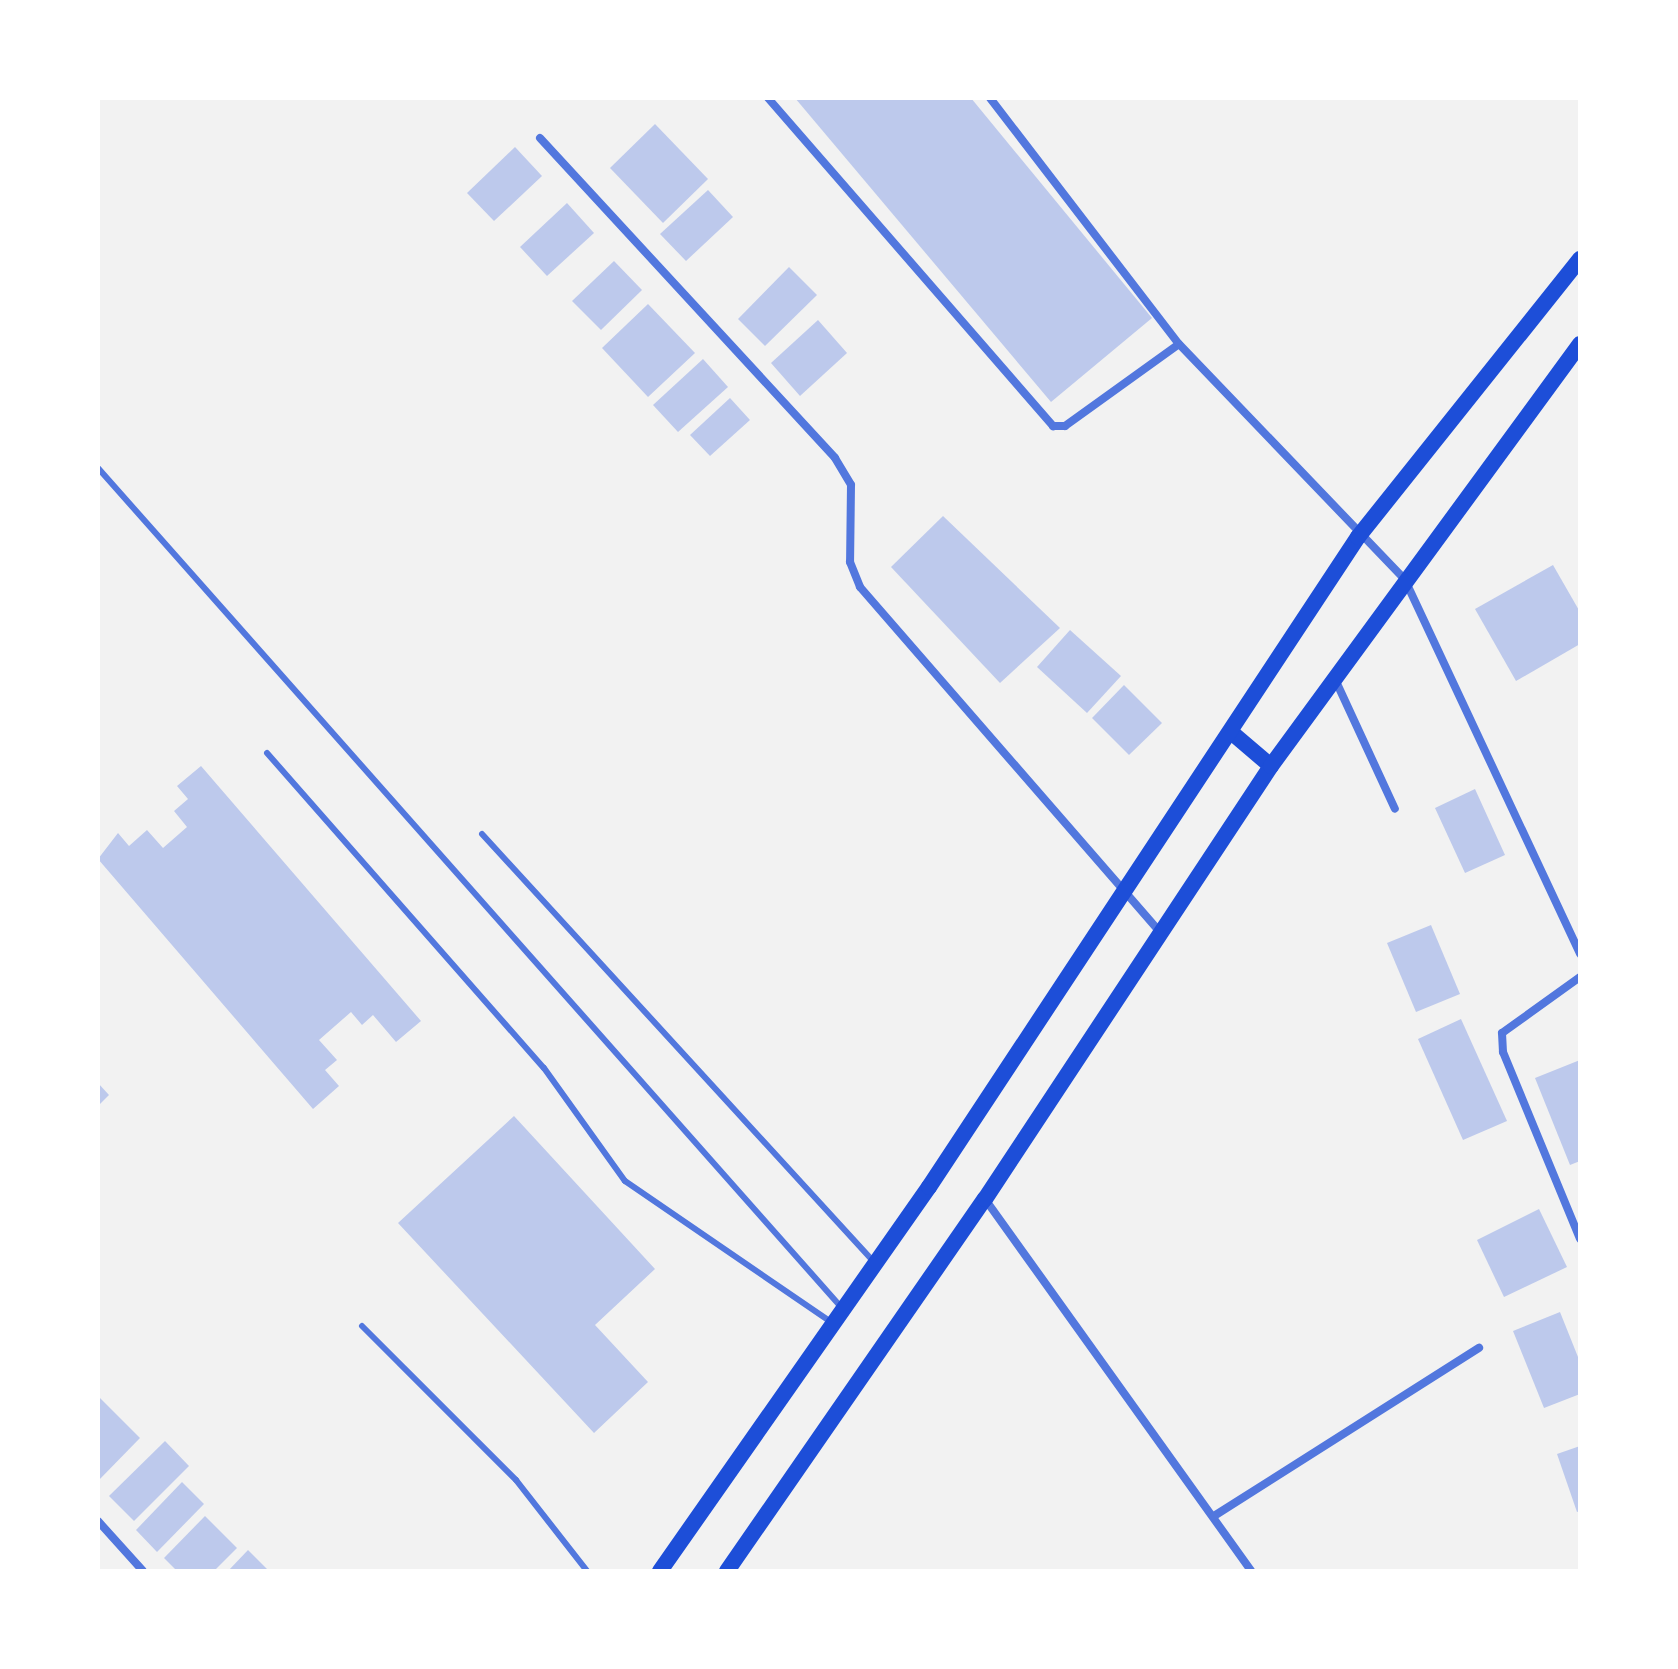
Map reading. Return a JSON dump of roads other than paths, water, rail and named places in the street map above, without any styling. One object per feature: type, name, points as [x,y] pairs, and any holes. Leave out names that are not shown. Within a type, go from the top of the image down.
[{"type":"main road","points":[[660,1571],[875,1263],[1358,537],[1580,259]]},
{"type":"main road","points":[[727,1571],[985,1199],[1271,766],[1580,344]]},
{"type":"main road","points":[[1231,732],[1271,766]]},
{"type":"street","points":[[768,98],[1053,426],[1065,426],[1179,344]]},
{"type":"street","points":[[990,98],[1179,344],[1358,537],[1405,580],[1580,954]]},
{"type":"street","points":[[540,138],[835,458],[856,509],[850,562],[860,587],[1122,894],[1161,933]]},
{"type":"street","points":[[1334,676],[1395,809]]},
{"type":"street","points":[[1580,977],[1502,1033],[1503,1052],[1580,1239]]},
{"type":"street","points":[[985,1199],[1251,1571]]},
{"type":"street","points":[[1214,1516],[1479,1348]]},
{"type":"street","points":[[98,1521],[143,1571]]},
{"type":"lane","points":[[98,468],[842,1308]]},
{"type":"lane","points":[[267,753],[544,1068],[625,1181],[832,1323]]},
{"type":"lane","points":[[482,834],[875,1263]]},
{"type":"lane","points":[[362,1326],[516,1480],[587,1571]]}]
